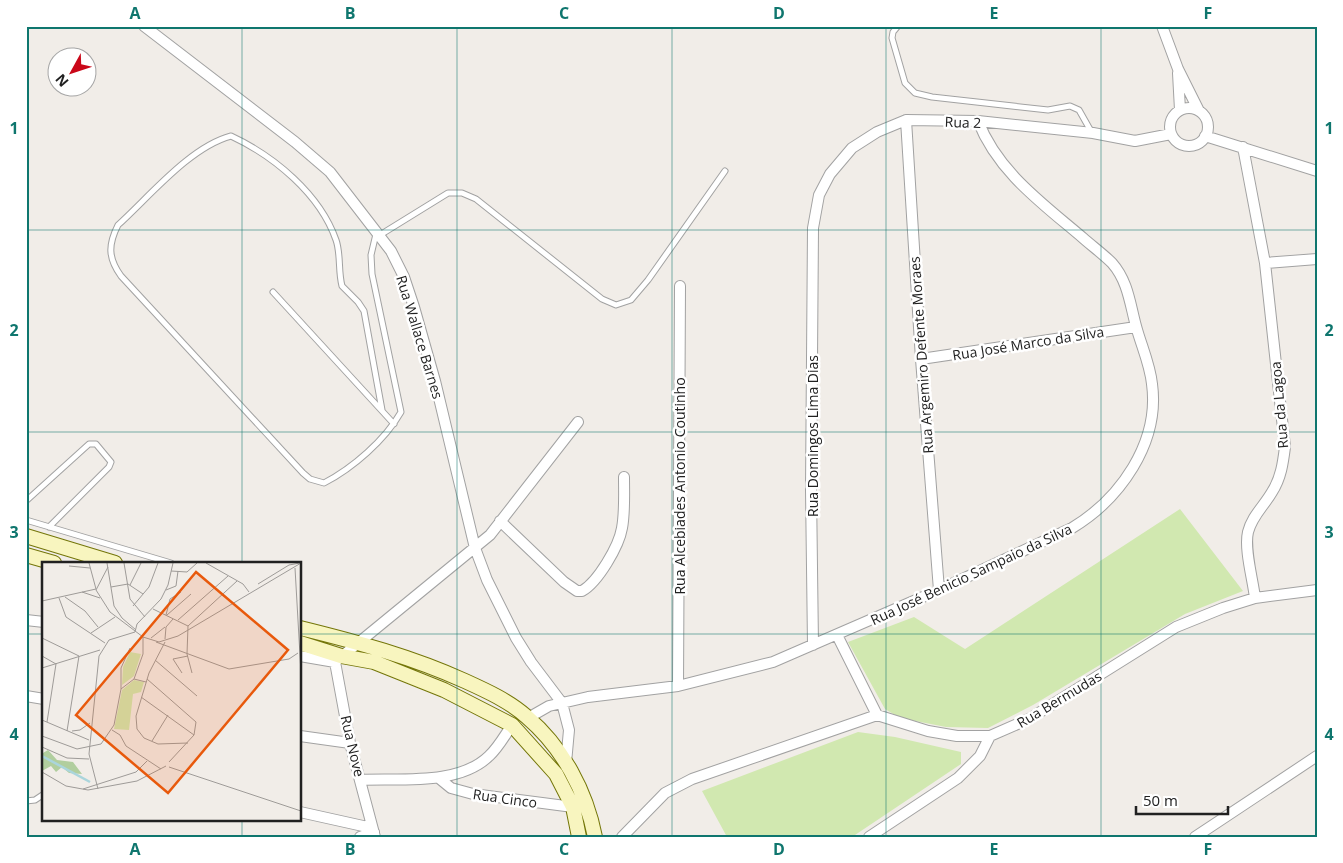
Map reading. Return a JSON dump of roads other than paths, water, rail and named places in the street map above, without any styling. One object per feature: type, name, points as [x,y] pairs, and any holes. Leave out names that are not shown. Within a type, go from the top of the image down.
[{"type":"main road","points":[[26,536],[112,562]]},
{"type":"main road","points":[[26,555],[50,562]]},
{"type":"main road","points":[[301,628],[358,642],[437,668],[492,694],[528,718],[555,746],[566,763],[588,804],[595,837]]},
{"type":"main road","points":[[301,643],[338,659],[374,662],[444,690],[512,725],[556,774],[573,807],[579,837]]},
{"type":"street","name":"Rua Wallace Barnes","points":[[144,26],[295,142],[330,172],[379,233],[404,277],[414,307],[435,381],[475,548],[487,580],[516,638],[531,662],[562,703],[569,730],[566,763]]},
{"type":"street","points":[[1162,26],[1178,69],[1207,123],[1205,136],[1200,142],[1187,146],[1175,140],[1171,134],[1171,120],[1180,110],[1193,108],[1200,111]]},
{"type":"street","points":[[1178,69],[1180,110]]},
{"type":"street","name":"Rua 2","points":[[813,228],[819,195],[830,174],[852,148],[877,132],[906,120],[978,122],[1092,133],[1135,141],[1171,134]]},
{"type":"street","name":"Rua Argemiro Defente Moraes","points":[[906,120],[921,359],[939,590]]},
{"type":"street","name":"Rua José Benicio Sampaio da Silva","points":[[562,703],[605,694],[678,686],[773,662],[1055,537],[1088,518],[1137,463],[1150,432],[1153,386],[1128,292],[1117,270],[1014,178],[986,143],[978,122]]},
{"type":"street","points":[[1205,136],[1317,171]]},
{"type":"street","name":"Rua da Lagoa","points":[[1243,148],[1265,263],[1285,447],[1283,466],[1277,482],[1260,508],[1248,533],[1255,598]]},
{"type":"street","name":"Rua Domingos Lima Dias","points":[[813,228],[811,420],[813,645]]},
{"type":"street","points":[[1265,263],[1317,259]]},
{"type":"street","name":"Rua Alcebiades Antonio Coutinho","points":[[678,686],[680,286]]},
{"type":"street","name":"Rua José Marco da Silva","points":[[921,359],[1136,327]]},
{"type":"street","points":[[301,656],[338,659],[475,548],[490,535],[578,422]]},
{"type":"street","points":[[500,520],[564,582],[577,591],[585,590],[600,572],[618,542],[622,529],[624,477]]},
{"type":"street","name":"Rua Bermudas","points":[[877,715],[928,731],[957,736],[990,736],[1029,719],[1176,627],[1223,608],[1255,598],[1317,590]]},
{"type":"street","points":[[26,620],[42,622]]},
{"type":"street","points":[[622,837],[666,793],[692,779],[877,715],[837,635]]},
{"type":"street","name":"Rua Nove","points":[[338,659],[350,743],[374,832]]},
{"type":"street","points":[[26,696],[42,699]]},
{"type":"street","points":[[528,718],[540,710],[562,703]]},
{"type":"street","name":"Rua Cinco","points":[[360,780],[440,779],[469,768],[489,757],[512,725]]},
{"type":"street","points":[[301,736],[350,743]]},
{"type":"street","points":[[869,837],[958,778],[980,756],[990,736]]},
{"type":"street","points":[[1195,837],[1317,756]]},
{"type":"street","name":"Rua Cinco","points":[[440,779],[451,788],[472,794],[573,807]]},
{"type":"street","points":[[301,812],[374,832]]},
{"type":"street","points":[[360,837],[374,832]]},
{"type":"lane","points":[[898,26],[894,29],[892,38],[905,83],[915,93],[932,97],[1048,110],[1070,106],[1079,110],[1092,133]]},
{"type":"lane","points":[[382,410],[364,311],[342,286],[339,276],[337,242],[316,201],[284,171],[243,141],[232,136],[220,139],[188,160],[118,225],[112,237],[110,253],[112,263],[121,276],[310,479],[324,483],[336,476],[394,424],[401,412],[372,274],[372,243],[379,233],[448,193],[462,192],[476,199],[602,300],[610,304],[624,304],[631,300],[648,280],[725,171]]},
{"type":"lane","points":[[273,292],[394,424]]},
{"type":"lane","points":[[26,501],[88,444],[96,444],[108,456],[111,462],[109,467],[50,527]]},
{"type":"lane","points":[[26,520],[168,562]]},
{"type":"lane","points":[[26,800],[35,800],[42,795]]}]
